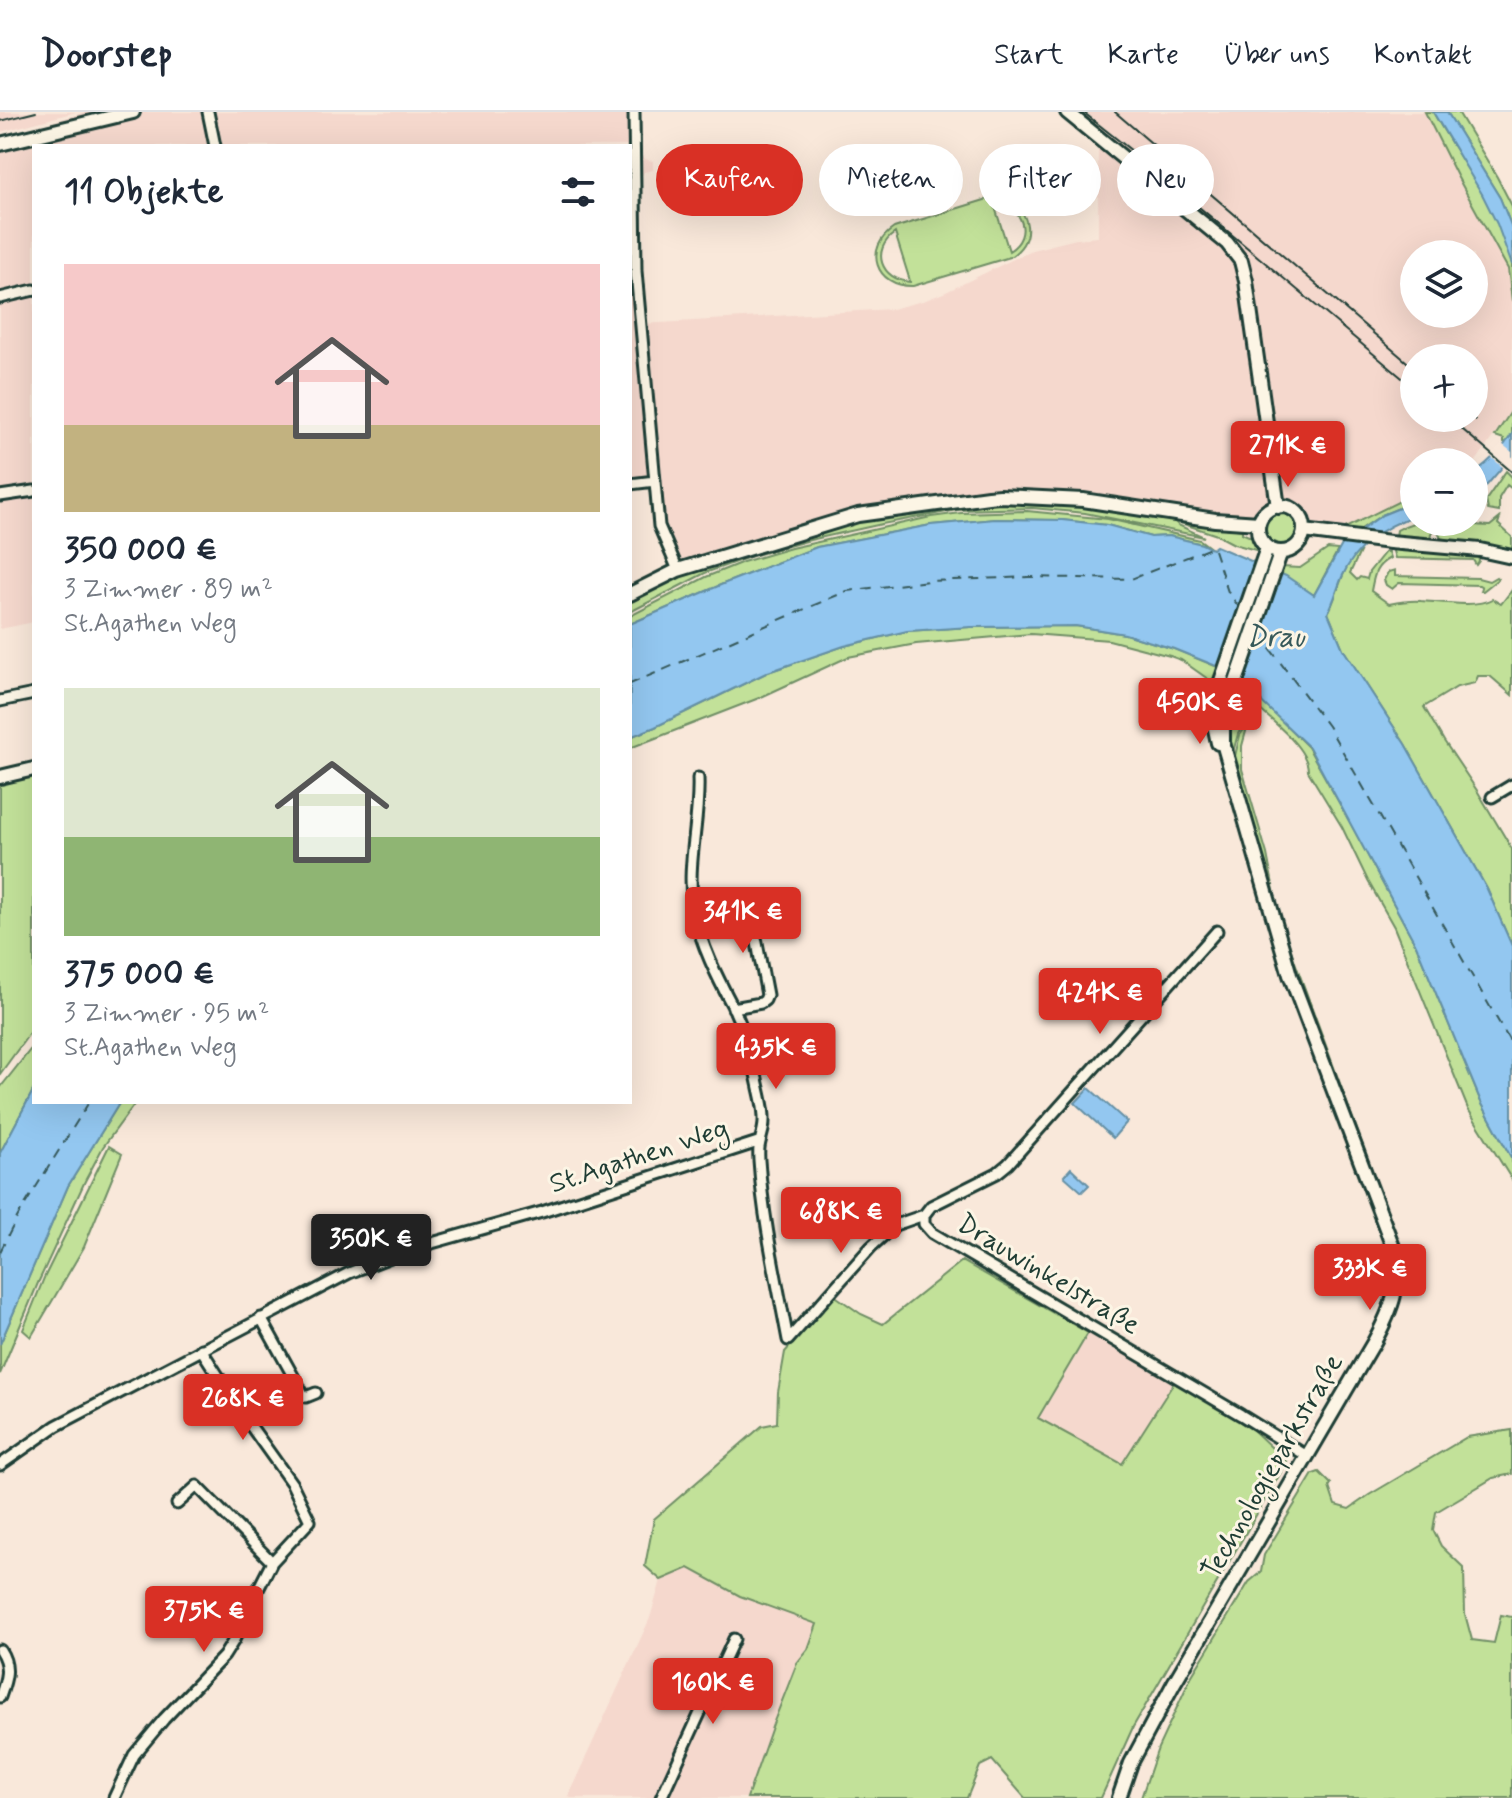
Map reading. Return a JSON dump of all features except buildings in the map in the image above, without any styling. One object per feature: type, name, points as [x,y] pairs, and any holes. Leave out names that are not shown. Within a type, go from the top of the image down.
[{"type":"street","points":[[0,144],[133,112]]},
{"type":"street","points":[[208,112],[215,144]]},
{"type":"street","points":[[634,112],[636,271],[655,481],[660,531],[678,570]]},
{"type":"street","points":[[1067,112],[1227,243],[1241,261],[1278,507]]},
{"type":"street","points":[[0,298],[32,290]]},
{"type":"street","points":[[632,484],[655,481]]},
{"type":"street","points":[[0,496],[32,491]]},
{"type":"street","points":[[632,593],[678,570],[858,515],[996,496],[1083,500],[1215,520],[1259,523]]},
{"type":"street","points":[[1278,507],[1291,509],[1299,515],[1304,531],[1298,545],[1281,555],[1266,550],[1259,535],[1263,515],[1278,507]]},
{"type":"street","points":[[1304,531],[1480,550],[1512,557]]},
{"type":"street","name":"Technologieparkstraße","points":[[1234,785],[1220,751],[1212,714],[1266,550]]},
{"type":"street","name":"Technologieparkstraße","points":[[1119,1798],[1131,1763],[1174,1683],[1385,1321],[1396,1288],[1396,1261],[1387,1229],[1290,975],[1222,738],[1228,705],[1281,555]]},
{"type":"street","points":[[0,701],[32,694]]},
{"type":"street","points":[[0,777],[32,769]]},
{"type":"street","points":[[698,778],[691,895],[699,932],[745,1039],[759,1088],[764,1120],[763,1133],[758,1142]]},
{"type":"street","points":[[1492,797],[1512,785]]},
{"type":"street","points":[[699,932],[748,924],[754,927],[767,995],[761,1003],[733,1008]]},
{"type":"street","name":"Drauwinkelstraße","points":[[1217,931],[1008,1164],[997,1173],[931,1206],[924,1215],[924,1224],[932,1233],[1307,1456]]},
{"type":"street","name":"St.Agathen Weg","points":[[0,1465],[56,1426],[349,1273],[414,1248],[542,1212],[758,1142],[767,1219],[788,1340],[861,1258],[895,1225],[924,1215]]},
{"type":"street","points":[[261,1318],[303,1394],[306,1397],[316,1393]]},
{"type":"street","points":[[114,1798],[126,1770],[145,1740],[224,1656],[272,1562],[310,1521],[287,1475],[245,1418],[201,1349]]},
{"type":"street","points":[[177,1504],[197,1486],[272,1562]]},
{"type":"street","points":[[661,1798],[734,1639]]},
{"type":"street","points":[[0,1650],[6,1659],[7,1676],[0,1697]]},
{"type":"shaded area","points":[[0,112],[76,112],[0,132]]},
{"type":"shaded area","points":[[85,112],[638,112],[639,151],[644,159],[653,161],[653,170],[644,172],[639,181],[643,324],[892,309],[946,292],[1032,250],[1098,237],[1101,144],[1098,144],[1088,112],[1425,112],[1508,269],[1512,301],[1512,410],[1485,448],[1400,448],[1400,501],[1341,530],[1315,524],[1307,513],[1290,504],[1255,515],[1223,514],[1083,495],[995,490],[857,509],[683,562],[661,530],[654,485],[632,487],[632,144],[32,144],[32,622],[0,629],[0,138]]},
{"type":"shaded area","points":[[1088,1333],[1175,1381],[1122,1465],[1038,1418]]},
{"type":"shaded area","points":[[689,1568],[740,1596],[817,1624],[808,1649],[797,1663],[747,1798],[571,1798],[568,1796],[650,1618],[661,1580]]},
{"type":"green space","points":[[1425,112],[1433,112],[1499,224],[1512,263],[1512,301],[1508,269]]},
{"type":"green space","points":[[1447,112],[1458,112],[1497,177],[1512,206],[1512,228],[1500,198]]},
{"type":"green space","points":[[979,202],[979,216],[998,216],[1009,251],[1021,237],[1023,229],[1018,216],[1023,216],[1027,227],[1024,243],[1010,257],[913,286],[900,285],[882,273],[876,255],[884,236],[894,228],[933,216],[963,216],[963,207]],"holes":[[[895,233],[910,281],[892,276],[882,263],[883,248]]]},
{"type":"green space","points":[[1512,410],[1512,434],[1507,443],[1495,436]]},
{"type":"green space","points":[[1506,471],[1512,477],[1512,489],[1507,485],[1499,498],[1499,512],[1488,510],[1488,497]]},
{"type":"green space","points":[[990,501],[1057,502],[1172,519],[1204,537],[1085,513],[1032,508],[957,510],[810,540],[752,556],[705,573],[632,611],[632,601],[687,573],[802,534],[873,517]]},
{"type":"green space","points":[[1400,501],[1400,508],[1382,515],[1355,533],[1341,530]]},
{"type":"green space","points":[[1027,511],[1108,519],[1200,540],[1212,549],[1169,536],[1151,537],[1107,525],[1062,520],[995,519],[931,525],[817,547],[632,623],[632,615],[743,562],[791,548],[961,513]]},
{"type":"green space","points":[[1275,511],[1288,512],[1297,523],[1298,534],[1291,543],[1277,546],[1264,532],[1267,519]]},
{"type":"green space","points":[[1500,518],[1498,524],[1512,537],[1512,551],[1442,540],[1440,536],[1488,536],[1490,526]]},
{"type":"green space","points":[[1179,520],[1242,530],[1251,537],[1259,551],[1234,544]]},
{"type":"green space","points":[[1400,529],[1400,536],[1430,536],[1426,539],[1396,536]]},
{"type":"green space","points":[[1392,548],[1478,556],[1479,561],[1476,565],[1473,560],[1395,558]]},
{"type":"green space","points":[[1328,549],[1338,550],[1314,595],[1279,573],[1281,567],[1300,568]]},
{"type":"green space","points":[[1358,552],[1350,573],[1357,580],[1360,577],[1367,579],[1369,572],[1388,552],[1390,558],[1376,572],[1371,591],[1389,604],[1413,601],[1468,604],[1492,599],[1501,604],[1512,590],[1512,695],[1490,676],[1478,676],[1475,683],[1457,687],[1424,707],[1512,849],[1512,946],[1487,889],[1405,744],[1343,649],[1328,613],[1344,573]]},
{"type":"green space","points":[[1395,570],[1395,576],[1498,579],[1483,591],[1479,585],[1399,583],[1392,589],[1384,580],[1388,572]]},
{"type":"green space","points":[[1075,626],[1125,634],[1220,668],[1215,684],[1181,660],[1109,640],[1031,634],[916,644],[848,657],[759,698],[632,747],[632,736],[768,672],[844,646],[907,631]]},
{"type":"green space","points":[[1242,682],[1308,747],[1347,817],[1416,945],[1481,1102],[1512,1159],[1512,1180],[1468,1109],[1394,927],[1342,827],[1308,771],[1301,751],[1272,720],[1238,694]]},
{"type":"green space","points":[[1199,684],[1211,694],[1205,732],[1202,720]]},
{"type":"green space","points":[[1235,702],[1249,715],[1238,734],[1233,752],[1229,731]]},
{"type":"green space","points":[[1248,724],[1242,746],[1242,769],[1267,854],[1278,911],[1389,1216],[1298,983],[1227,747],[1227,738],[1235,756],[1240,735]]},
{"type":"green space","points":[[32,775],[32,1030],[0,1074],[0,783]]},
{"type":"green space","points":[[32,1048],[32,1093],[0,1153],[0,1088]]},
{"type":"green space","points":[[119,1104],[135,1104],[103,1147],[85,1181],[0,1374],[0,1344],[68,1186]]},
{"type":"green space","points":[[109,1146],[122,1154],[84,1247],[31,1337],[23,1330],[44,1278]]},
{"type":"green space","points":[[962,1261],[1088,1333],[1038,1418],[1122,1464],[1175,1381],[1253,1430],[1287,1462],[1133,1727],[1101,1798],[1025,1798],[992,1760],[980,1766],[967,1798],[747,1798],[797,1663],[808,1649],[817,1624],[740,1596],[689,1568],[661,1580],[645,1566],[654,1519],[762,1426],[777,1423],[778,1392],[785,1352],[834,1295],[861,1314],[883,1324]]},
{"type":"green space","points":[[1512,1430],[1512,1474],[1493,1478],[1436,1512],[1433,1530],[1441,1546],[1464,1568],[1465,1614],[1472,1640],[1494,1643],[1501,1615],[1512,1617],[1512,1798],[1141,1798],[1158,1748],[1191,1677],[1249,1582],[1261,1572],[1264,1555],[1313,1474],[1319,1472],[1331,1484],[1329,1487],[1335,1505],[1349,1509],[1467,1437]]},
{"type":"water","points":[[1433,112],[1447,112],[1500,198],[1512,228],[1512,265],[1482,194]]},
{"type":"water","points":[[1512,434],[1512,456],[1488,484],[1488,461]]},
{"type":"water","name":"Drau","points":[[1400,508],[1400,522],[1372,539],[1348,566],[1328,613],[1343,649],[1405,744],[1487,889],[1512,946],[1512,1159],[1481,1102],[1416,945],[1309,747],[1229,671],[1125,634],[1076,626],[907,631],[844,646],[768,672],[632,736],[632,623],[817,547],[931,525],[995,519],[1062,520],[1107,525],[1151,537],[1169,536],[1212,549],[1216,546],[1286,576],[1314,595],[1343,543],[1382,515]]},
{"type":"water","points":[[1089,1088],[1127,1122],[1113,1138],[1075,1103]]},
{"type":"water","points":[[32,1093],[32,1104],[119,1104],[68,1186],[0,1344],[0,1153]]},
{"type":"water","points":[[1071,1168],[1089,1185],[1082,1192],[1064,1176]]},
{"type":"pier","points":[[1502,444],[1512,452],[1512,462],[1506,470],[1491,457]]},
{"type":"ferry route","points":[[632,683],[847,591],[929,581],[1028,577],[1131,579],[1213,547],[1228,592],[1241,610]]},
{"type":"ferry route","points":[[1259,634],[1328,726],[1512,1045]]},
{"type":"ferry route","points":[[0,1252],[18,1216],[88,1104]]},
{"type":"railway","points":[[0,121],[36,112]]},
{"type":"railway","points":[[1083,112],[1400,376]]},
{"type":"railway","points":[[1115,112],[1400,356]]},
{"type":"railway","points":[[1465,432],[1512,472]]}]
